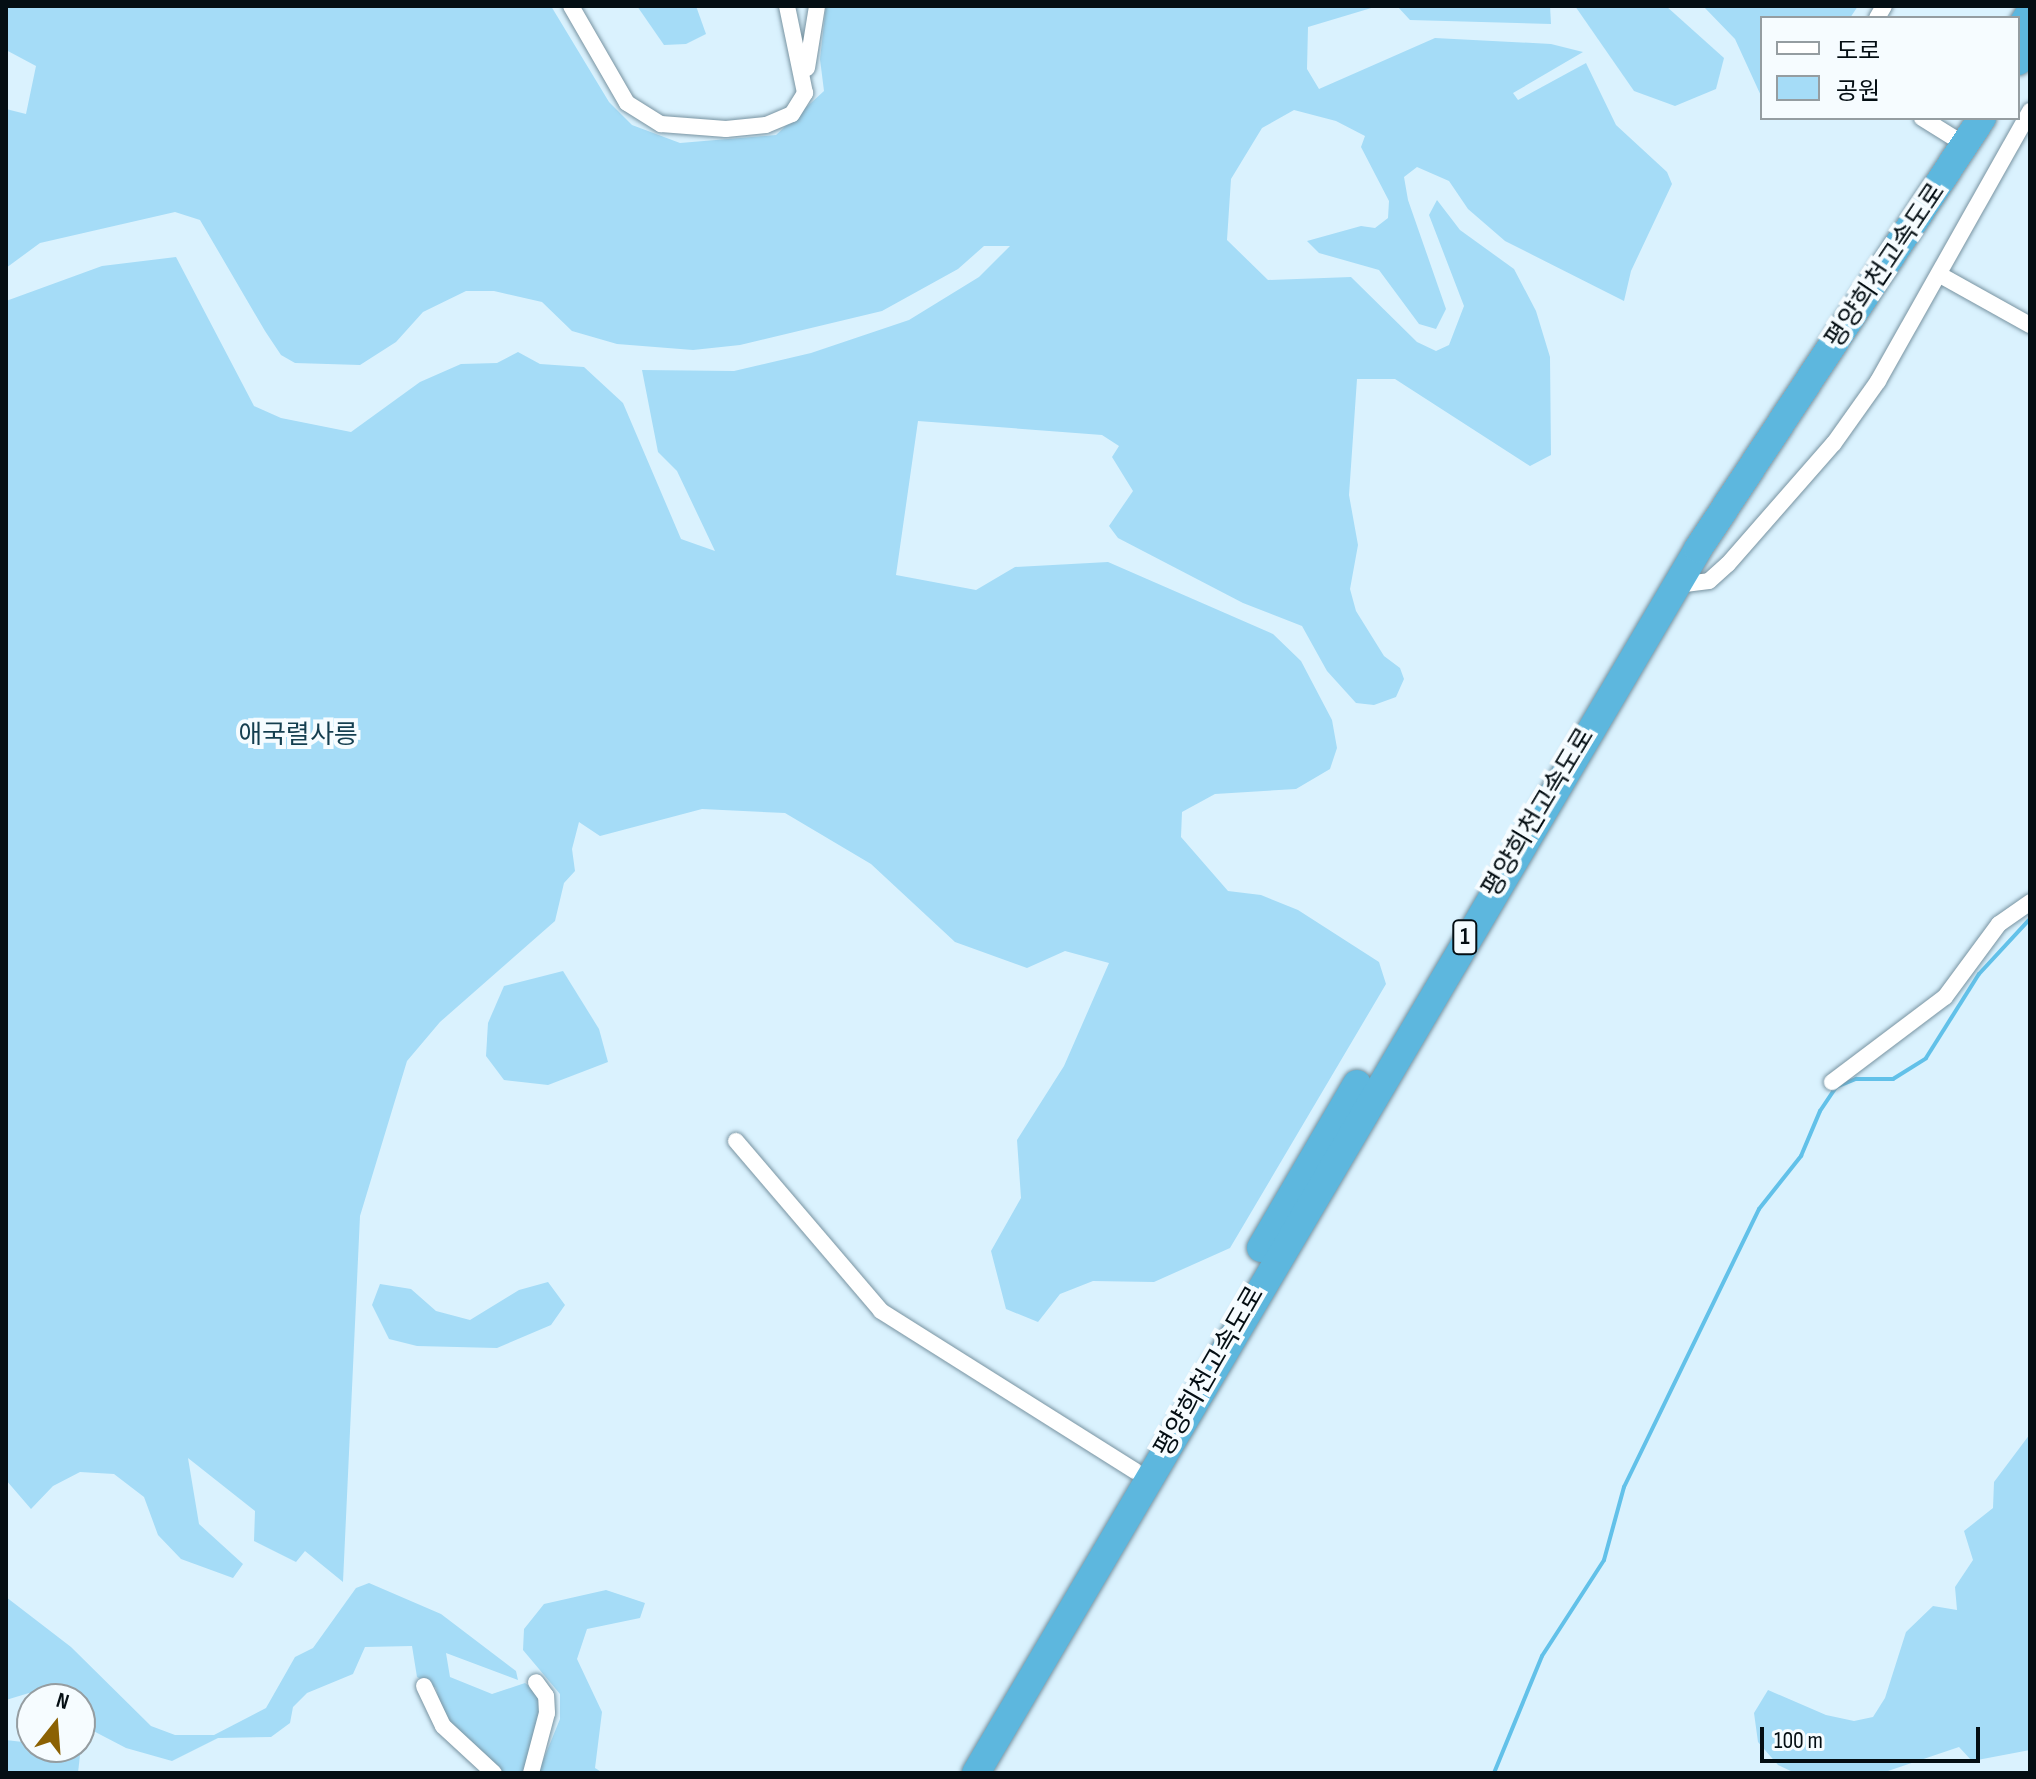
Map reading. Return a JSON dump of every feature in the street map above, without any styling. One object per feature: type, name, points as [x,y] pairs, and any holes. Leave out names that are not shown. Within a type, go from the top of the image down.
[{"type":"highway","name":"평양희천고속도로","points":[[976,1773],[1677,585],[1981,120]]},
{"type":"highway","name":"평양희천고속도로","points":[[963,1773],[1311,1159],[1748,449],[1958,127]]},
{"type":"street","points":[[571,6],[627,103],[661,124],[702,129],[766,125],[792,114],[805,93],[817,6]]},
{"type":"street","points":[[787,6],[805,77]]},
{"type":"street","points":[[1677,585],[1709,581],[1774,515],[1878,381],[2030,111]]},
{"type":"street","points":[[1930,120],[1958,127]]},
{"type":"street","points":[[1940,275],[2030,325]]},
{"type":"street","points":[[1832,1082],[1945,997],[1999,924],[2030,902]]},
{"type":"street","points":[[736,1141],[881,1311],[1135,1471]]},
{"type":"street","points":[[531,1773],[547,1713],[546,1696],[536,1682]]},
{"type":"street","points":[[424,1686],[443,1726],[494,1773]]},
{"type":"green space","name":"애국렬사릉","points":[[6,6],[551,6],[609,102],[632,125],[680,143],[776,135],[824,91],[820,59],[826,6],[1378,6],[1308,27],[1307,69],[1319,89],[1435,38],[1551,44],[1583,52],[1513,93],[1518,100],[1586,63],[1616,125],[1667,172],[1672,184],[1631,271],[1624,301],[1505,241],[1468,209],[1449,181],[1417,167],[1404,177],[1408,200],[1446,309],[1436,329],[1419,324],[1379,270],[1319,253],[1307,241],[1361,226],[1375,228],[1388,218],[1389,201],[1361,147],[1365,136],[1336,121],[1294,110],[1262,128],[1231,179],[1227,240],[1268,280],[1351,277],[1417,342],[1436,351],[1449,345],[1464,306],[1429,215],[1437,200],[1460,230],[1514,269],[1536,311],[1550,357],[1551,455],[1530,466],[1395,379],[1357,379],[1349,495],[1358,545],[1350,589],[1356,611],[1384,656],[1400,668],[1404,679],[1396,697],[1374,705],[1356,703],[1327,671],[1302,626],[1243,603],[1118,538],[1109,526],[1133,491],[1112,457],[1119,446],[1102,435],[918,421],[896,575],[976,590],[1015,567],[1108,562],[1273,634],[1301,661],[1332,720],[1337,748],[1330,769],[1296,789],[1215,794],[1182,812],[1181,837],[1228,891],[1261,895],[1298,910],[1379,962],[1386,984],[1230,1248],[1154,1282],[1093,1281],[1060,1294],[1038,1322],[1006,1309],[991,1251],[1021,1198],[1017,1140],[1064,1066],[1109,963],[1065,951],[1027,968],[955,942],[871,864],[785,813],[702,809],[600,836],[579,822],[572,849],[575,871],[564,883],[555,921],[440,1022],[407,1061],[360,1216],[343,1582],[305,1551],[296,1562],[254,1541],[255,1511],[188,1458],[199,1524],[243,1564],[233,1578],[181,1559],[158,1535],[144,1497],[114,1474],[80,1472],[53,1486],[31,1509],[6,1480],[6,301],[102,266],[176,257],[254,406],[281,418],[351,432],[420,382],[461,364],[497,363],[518,352],[540,364],[584,367],[623,403],[681,539],[715,551],[677,471],[658,452],[642,370],[734,371],[811,353],[909,320],[979,277],[1010,246],[984,246],[958,269],[882,311],[740,345],[693,350],[617,344],[572,331],[542,302],[494,291],[466,291],[423,312],[396,342],[360,365],[295,363],[281,355],[265,331],[200,220],[175,212],[40,243],[6,268],[6,109],[26,114],[36,66],[6,50]]},
{"type":"green space","points":[[637,6],[696,6],[706,34],[686,44],[664,45]]},
{"type":"green space","points":[[1397,6],[1550,6],[1551,24],[1410,20]]},
{"type":"green space","points":[[1575,6],[1666,6],[1724,58],[1716,89],[1675,106],[1634,91]]},
{"type":"green space","points":[[1703,6],[1858,6],[1851,16],[1760,16],[1760,94],[1735,39]]},
{"type":"green space","points":[[563,971],[599,1029],[608,1062],[548,1085],[504,1080],[486,1056],[488,1023],[504,986]]},
{"type":"green space","points":[[548,1282],[565,1305],[551,1325],[497,1348],[417,1346],[389,1339],[372,1305],[380,1284],[411,1289],[436,1311],[470,1320],[519,1290]]},
{"type":"green space","points":[[2030,1434],[2030,1750],[1972,1761],[1959,1747],[1882,1773],[1795,1773],[1778,1765],[1758,1742],[1754,1713],[1768,1690],[1826,1715],[1854,1721],[1873,1717],[1885,1698],[1906,1632],[1933,1606],[1957,1610],[1955,1587],[1973,1560],[1964,1531],[1993,1508],[1994,1482]]},
{"type":"green space","points":[[369,1583],[441,1614],[516,1671],[518,1680],[446,1653],[450,1677],[492,1694],[525,1683],[538,1693],[542,1706],[526,1773],[500,1773],[442,1716],[436,1688],[417,1677],[412,1646],[365,1647],[353,1674],[307,1693],[293,1707],[290,1723],[271,1737],[218,1738],[172,1761],[126,1748],[96,1732],[96,1683],[16,1683],[16,1697],[6,1700],[6,1597],[71,1647],[151,1726],[175,1735],[214,1735],[266,1708],[295,1657],[313,1648],[356,1588]]},
{"type":"green space","points":[[606,1590],[645,1603],[640,1618],[587,1629],[577,1659],[602,1712],[595,1768],[603,1773],[538,1773],[560,1719],[560,1694],[523,1650],[524,1629],[544,1604]]},
{"type":"green space","points":[[6,1740],[16,1741],[16,1763],[79,1763],[78,1773],[6,1773]]},
{"type":"waterway","points":[[1494,1773],[1542,1656],[1604,1560],[1624,1487],[1759,1209],[1801,1156],[1820,1111],[1836,1087],[1856,1079],[1893,1079],[1926,1058],[1979,974],[2030,919]]}]
